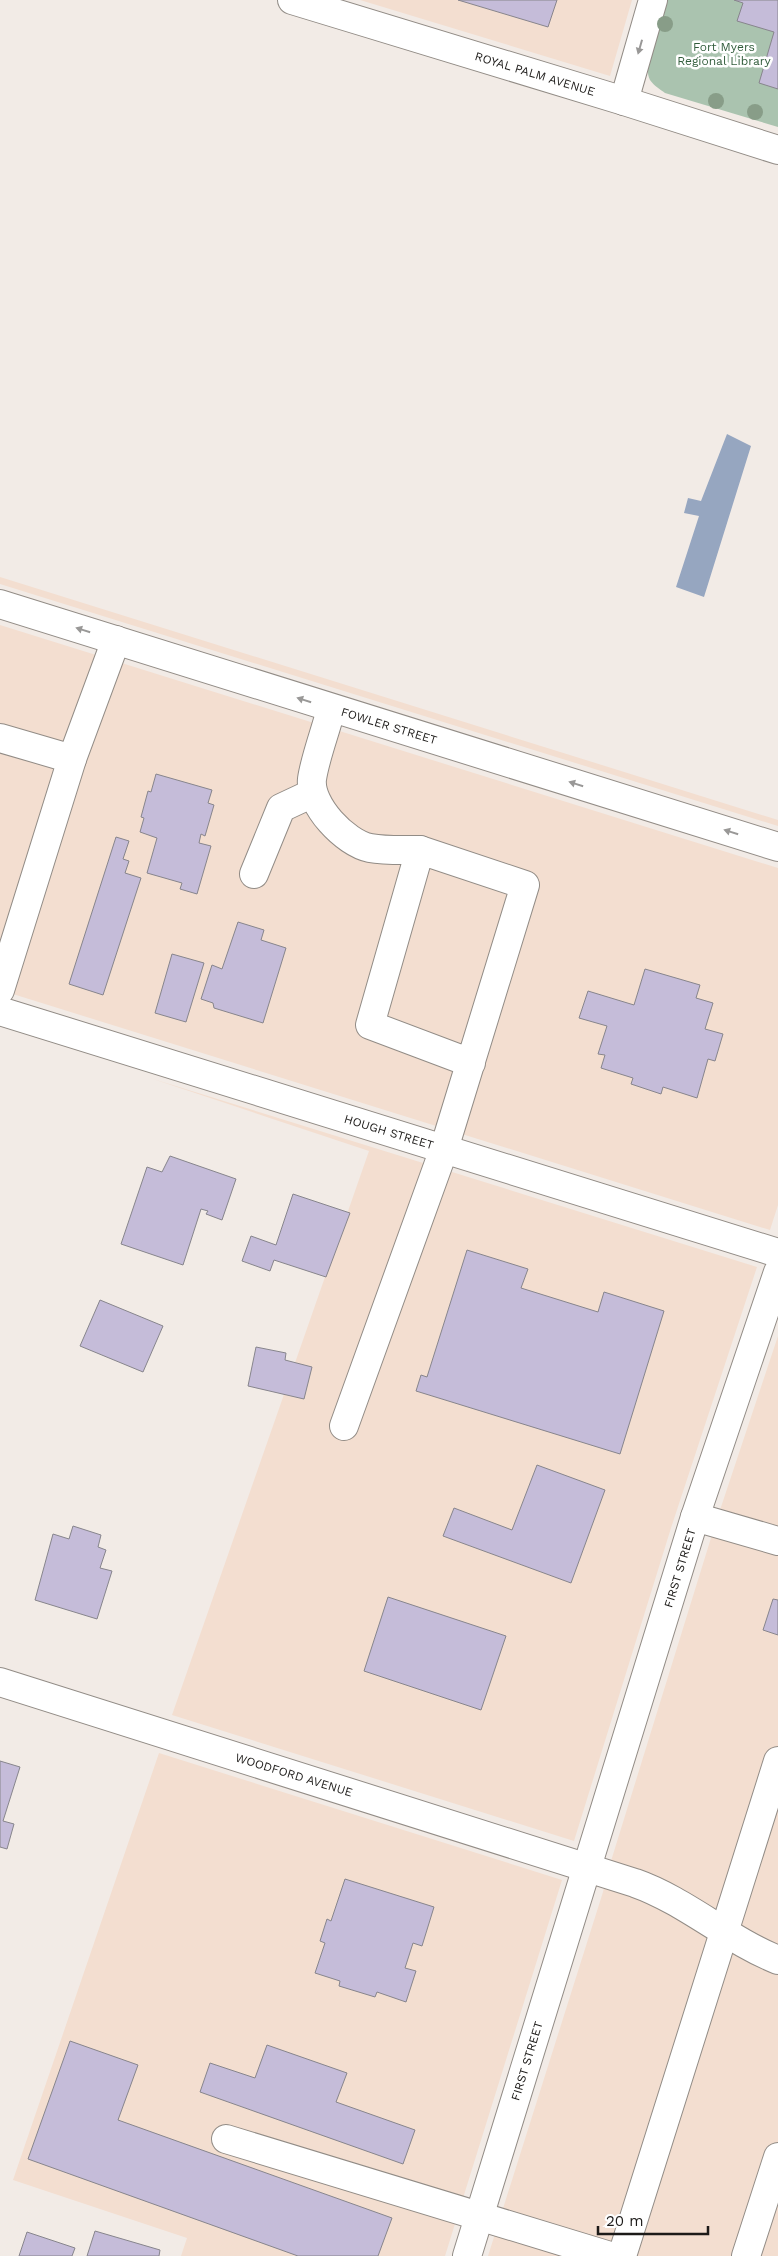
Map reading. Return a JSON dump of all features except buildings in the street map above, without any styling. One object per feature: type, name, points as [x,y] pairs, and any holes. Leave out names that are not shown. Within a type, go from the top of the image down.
[{"type":"street","name":"ROYAL PALM AVENUE","points":[[292,0],[778,150]]},
{"type":"street","points":[[624,101],[653,0]]},
{"type":"street","name":"FOWLER STREET","points":[[0,604],[331,709],[778,847]]},
{"type":"street","points":[[0,990],[4,959],[72,759],[116,640]]},
{"type":"street","points":[[331,709],[312,779],[313,793],[321,810],[345,835],[369,848],[420,850],[525,885],[444,1149],[344,1426]]},
{"type":"street","points":[[1,742],[72,759]]},
{"type":"street","points":[[254,874],[282,808],[313,793]]},
{"type":"street","points":[[420,850],[370,1025],[471,1063]]},
{"type":"street","name":"HOUGH STREET","points":[[0,1011],[778,1253]]},
{"type":"street","name":"FIRST STREET","points":[[467,2256],[695,1517],[778,1272]]},
{"type":"street","points":[[695,1517],[778,1541]]},
{"type":"street","name":"WOODFORD AVENUE","points":[[0,1682],[588,1867]]},
{"type":"street","points":[[622,2256],[778,1761]]},
{"type":"street","points":[[588,1867],[655,1890],[723,1931],[778,1960]]},
{"type":"street","points":[[226,2138],[610,2256]]},
{"type":"street","points":[[746,2256],[778,2157]]},
{"type":"shaded area","points":[[360,0],[632,0],[610,76]]},
{"type":"shaded area","points":[[0,577],[778,820],[778,826],[0,584]]},
{"type":"shaded area","points":[[0,625],[778,868],[778,1205],[770,1230],[0,990]]},
{"type":"shaded area","points":[[150,1078],[757,1267],[671,1528],[574,1841],[172,1715],[369,1151]]},
{"type":"shaded area","points":[[778,1336],[778,2256],[488,2256],[603,1892],[715,1525]]},
{"type":"shaded area","points":[[159,1753],[562,1880],[445,2256],[181,2256],[187,2238],[13,2180]]},
{"type":"green space","name":"Fort Myers Regional Library","points":[[667,0],[778,0],[778,127],[665,93],[655,86],[650,80],[648,63]]},
{"type":"water","points":[[727,434],[751,446],[704,597],[676,587],[699,516],[684,513],[688,498],[701,501]]}]
